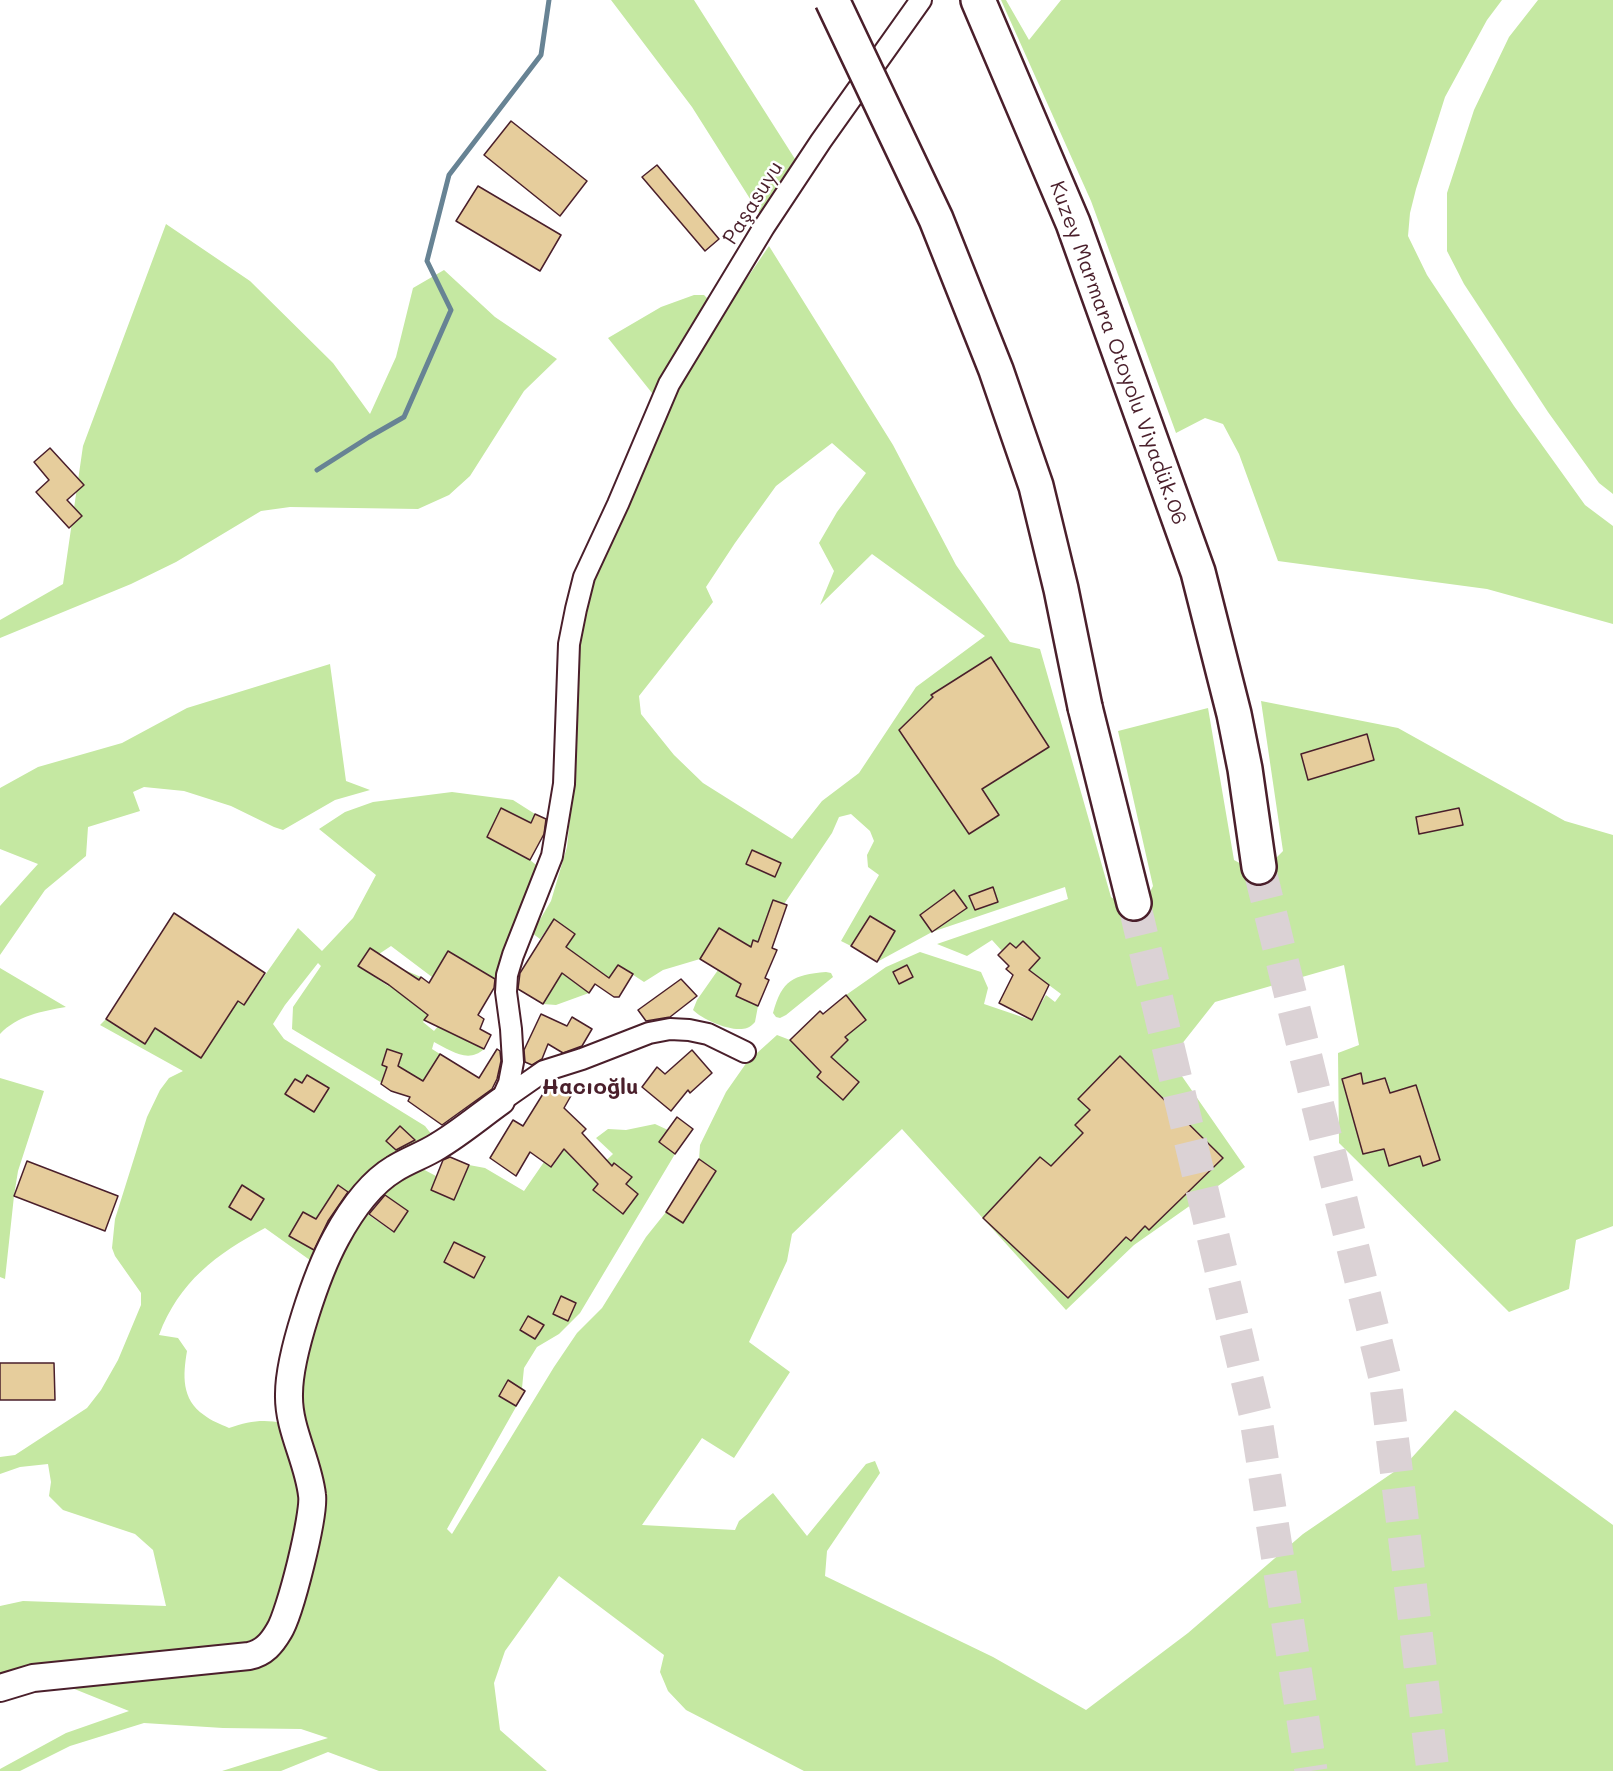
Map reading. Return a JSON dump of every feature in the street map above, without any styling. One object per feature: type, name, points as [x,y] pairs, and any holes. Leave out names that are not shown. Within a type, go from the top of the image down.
[{"type":"highway","points":[[832,0],[936,219],[996,370],[1036,486],[1061,589],[1085,707],[1134,903]]},
{"type":"highway","name":"Kuzey Marmara Otoyolu Viyadük.06","points":[[978,0],[1073,223],[1198,572],[1234,714],[1245,769],[1259,867]]},
{"type":"street","name":"Paşasuyu","points":[[501,1101],[513,1062],[512,1029],[506,992],[507,975],[552,856],[564,784],[569,644],[584,577],[669,384],[764,227],[821,141],[921,0]]},
{"type":"street","points":[[0,1688],[33,1678],[249,1656],[264,1650],[286,1617],[311,1516],[313,1496],[290,1418],[288,1393],[292,1361],[325,1261],[345,1223],[374,1186],[392,1170],[436,1147],[544,1071],[649,1033],[670,1029],[689,1030],[708,1034],[745,1052]]},
{"type":"green space","points":[[611,0],[694,0],[795,159],[759,213],[692,107]]},
{"type":"green space","points":[[1001,0],[1006,0],[1029,40],[1061,0],[1502,0],[1487,20],[1445,97],[1416,189],[1410,213],[1408,236],[1427,275],[1514,406],[1585,505],[1613,526],[1613,624],[1487,589],[1278,561],[1239,454],[1223,424],[1205,418],[1176,433],[1091,201]]},
{"type":"green space","points":[[1538,0],[1613,0],[1613,494],[1599,483],[1548,412],[1464,284],[1447,251],[1447,193],[1474,110],[1509,37]]},
{"type":"green space","points":[[166,224],[250,281],[333,363],[370,414],[396,357],[413,288],[444,270],[495,317],[557,359],[524,391],[470,476],[449,495],[418,509],[290,507],[261,511],[176,562],[131,584],[0,638],[0,620],[63,584],[83,446]]},
{"type":"green space","points":[[769,246],[893,445],[956,565],[1010,642],[1040,649],[1111,897],[1122,904],[1147,898],[1153,886],[1118,731],[1208,708],[1234,860],[1247,867],[1273,861],[1283,851],[1261,701],[1398,728],[1565,821],[1613,835],[1613,1226],[1576,1240],[1569,1289],[1509,1312],[1339,1143],[1338,1053],[1359,1045],[1344,965],[1215,1002],[1170,1059],[1245,1167],[1134,1245],[1066,1310],[902,1129],[792,1234],[787,1261],[749,1342],[790,1372],[734,1458],[702,1438],[642,1525],[735,1530],[739,1521],[773,1493],[807,1536],[866,1464],[875,1461],[880,1473],[827,1551],[825,1576],[993,1657],[1086,1710],[1188,1633],[1303,1534],[1407,1463],[1455,1410],[1613,1525],[1613,1771],[804,1771],[686,1710],[668,1691],[660,1672],[664,1655],[559,1576],[505,1651],[494,1683],[500,1730],[547,1771],[379,1771],[328,1752],[281,1771],[222,1771],[328,1738],[301,1729],[223,1728],[144,1723],[70,1746],[20,1771],[0,1771],[66,1733],[129,1711],[67,1686],[246,1670],[270,1658],[318,1519],[302,1422],[298,1374],[343,1243],[366,1213],[393,1232],[408,1211],[381,1192],[417,1166],[436,1176],[431,1190],[453,1200],[469,1165],[485,1168],[524,1191],[544,1162],[552,1167],[566,1147],[588,1140],[571,1157],[590,1176],[613,1154],[596,1138],[608,1129],[626,1130],[655,1124],[668,1130],[675,1154],[580,1313],[559,1334],[537,1347],[524,1368],[522,1388],[525,1391],[447,1529],[452,1534],[554,1367],[577,1333],[602,1308],[646,1237],[666,1212],[683,1223],[716,1172],[699,1160],[700,1145],[726,1092],[747,1062],[777,1035],[790,1040],[818,1068],[848,1040],[841,1033],[852,1023],[856,1028],[866,1020],[846,995],[886,967],[920,952],[981,972],[988,988],[984,1004],[1031,1020],[1046,995],[1055,1002],[1061,994],[1034,974],[1023,976],[1040,958],[1023,941],[1016,948],[1010,943],[1002,951],[992,940],[967,956],[937,944],[1068,899],[1065,887],[932,932],[877,962],[870,916],[851,946],[841,941],[879,875],[868,867],[867,855],[874,841],[870,831],[851,814],[839,817],[832,833],[784,904],[772,948],[753,941],[743,966],[747,971],[736,996],[758,1006],[755,1022],[749,1027],[734,1029],[726,1027],[693,1010],[697,1000],[718,970],[724,973],[743,942],[719,928],[700,959],[663,970],[644,982],[618,965],[602,989],[595,984],[602,974],[580,957],[566,976],[589,993],[556,1005],[543,1004],[558,979],[535,965],[575,934],[554,919],[540,939],[532,933],[551,901],[567,847],[573,786],[577,657],[589,592],[596,569],[669,408],[707,337]],"holes":[[[832,443],[866,473],[837,512],[819,543],[834,571],[820,605],[872,554],[985,636],[916,687],[859,773],[822,801],[792,839],[703,783],[674,755],[641,714],[639,696],[713,602],[706,587],[776,486]],[[752,850],[781,863],[774,877],[746,864]]]},
{"type":"green space","points":[[694,295],[704,295],[710,301],[656,398],[608,338],[661,307]]},
{"type":"green space","points":[[330,664],[346,781],[370,790],[335,800],[283,830],[231,806],[184,791],[144,787],[133,792],[140,811],[88,827],[86,856],[45,890],[0,955],[0,906],[38,864],[0,849],[0,788],[38,767],[122,743],[187,708]]},
{"type":"green space","points":[[452,792],[513,800],[535,814],[531,827],[501,808],[487,837],[530,860],[540,868],[498,981],[448,951],[432,977],[391,946],[379,954],[370,949],[359,966],[388,986],[400,968],[421,977],[406,998],[428,1015],[423,1022],[434,1031],[456,1005],[463,1008],[451,1033],[484,1049],[472,1055],[465,1055],[453,1052],[434,1042],[432,1049],[440,1054],[427,1075],[454,1092],[468,1071],[479,1079],[464,1104],[437,1086],[434,1088],[416,1077],[415,1080],[386,1070],[382,1083],[292,1029],[293,1007],[321,966],[318,963],[273,1024],[284,1039],[425,1126],[436,1140],[384,1166],[358,1188],[330,1227],[316,1251],[314,1263],[265,1228],[231,1248],[201,1271],[177,1300],[159,1335],[178,1338],[187,1351],[185,1386],[187,1394],[197,1409],[207,1417],[229,1428],[256,1421],[283,1423],[297,1473],[302,1516],[279,1612],[262,1634],[248,1642],[231,1647],[61,1662],[14,1670],[0,1675],[0,1606],[23,1601],[166,1606],[153,1550],[135,1534],[63,1510],[49,1496],[51,1482],[48,1464],[20,1467],[0,1474],[0,1457],[15,1455],[87,1408],[101,1390],[118,1360],[141,1305],[141,1293],[115,1256],[112,1248],[115,1219],[147,1117],[160,1090],[169,1078],[183,1071],[100,1025],[106,1019],[144,1044],[155,1028],[201,1058],[234,1007],[149,952],[153,945],[244,1005],[298,928],[322,951],[353,918],[376,875],[319,829],[345,812],[373,802]]},
{"type":"green space","points":[[0,968],[66,1007],[22,1019],[0,1034]]},
{"type":"green space","points":[[831,973],[833,977],[786,1015],[776,1017],[773,1013],[780,993],[790,981],[805,975]]},
{"type":"green space","points":[[0,1078],[44,1091],[18,1171],[5,1279],[0,1277]]},
{"type":"building","points":[[511,121],[587,181],[560,216],[484,155]]},
{"type":"building","points":[[657,165],[719,239],[705,251],[642,177]]},
{"type":"building","points":[[478,186],[561,235],[540,271],[456,221]]},
{"type":"building","points":[[50,448],[84,485],[67,500],[82,516],[69,528],[36,492],[49,480],[34,462]]},
{"type":"building","points":[[991,657],[1049,747],[982,789],[999,815],[969,834],[899,730],[933,697],[931,695]]},
{"type":"building","points":[[1367,734],[1374,760],[1308,780],[1301,754]]},
{"type":"building","points":[[501,808],[531,823],[535,814],[546,819],[544,834],[530,860],[487,837]]},
{"type":"building","points":[[1459,808],[1463,825],[1419,834],[1416,817]]},
{"type":"building","points":[[752,850],[781,863],[775,877],[746,864]]},
{"type":"building","points":[[993,887],[998,902],[975,910],[969,896]]},
{"type":"building","points":[[954,890],[967,908],[932,932],[920,915]]},
{"type":"building","points":[[773,900],[787,905],[772,948],[777,950],[765,978],[769,980],[758,1006],[736,996],[741,984],[700,959],[719,928],[751,947],[753,940],[758,942]]},
{"type":"building","points":[[174,913],[265,973],[244,1005],[238,1001],[201,1058],[155,1028],[145,1044],[106,1019]]},
{"type":"building","points":[[870,916],[895,931],[877,962],[851,946]]},
{"type":"building","points":[[554,919],[575,934],[566,947],[609,978],[618,965],[633,974],[619,997],[614,997],[595,984],[589,993],[562,973],[543,1004],[518,989],[520,973]]},
{"type":"building","points":[[1023,941],[1040,958],[1029,970],[1049,985],[1032,1020],[999,1003],[1013,975],[1006,969],[1009,966],[998,955],[1010,943],[1016,948]]},
{"type":"building","points":[[370,948],[419,980],[421,977],[429,983],[448,951],[495,979],[494,988],[478,1015],[484,1019],[480,1029],[491,1035],[484,1049],[424,1020],[428,1015],[389,985],[358,966]]},
{"type":"building","points":[[907,965],[913,977],[899,984],[893,972]]},
{"type":"building","points":[[681,979],[697,996],[670,1017],[646,1021],[638,1010]]},
{"type":"building","points":[[846,995],[866,1020],[845,1037],[848,1040],[831,1057],[859,1082],[843,1100],[817,1077],[821,1072],[790,1040],[820,1011],[823,1014]]},
{"type":"building","points":[[541,1014],[567,1026],[572,1017],[592,1029],[582,1046],[563,1053],[548,1044],[542,1059],[532,1065],[525,1062],[524,1050]]},
{"type":"building","points":[[387,1049],[402,1054],[398,1066],[423,1081],[440,1054],[479,1078],[497,1049],[500,1051],[501,1061],[492,1089],[442,1125],[408,1101],[410,1097],[391,1091],[381,1084],[387,1067],[382,1065]]},
{"type":"building","points":[[692,1050],[712,1073],[690,1093],[688,1090],[671,1111],[642,1087],[657,1067],[665,1074]]},
{"type":"building","points":[[1120,1056],[1223,1158],[1149,1230],[1145,1226],[1131,1241],[1126,1237],[1068,1298],[983,1218],[1040,1157],[1051,1166],[1083,1133],[1075,1125],[1090,1110],[1078,1099]]},
{"type":"building","points":[[1361,1073],[1363,1084],[1385,1078],[1390,1093],[1416,1085],[1440,1160],[1423,1166],[1420,1156],[1389,1166],[1384,1149],[1363,1154],[1342,1079]]},
{"type":"building","points":[[307,1075],[329,1088],[314,1112],[285,1094],[295,1079],[302,1083]]},
{"type":"building","points":[[551,1081],[572,1094],[564,1108],[586,1129],[582,1133],[612,1166],[614,1163],[632,1177],[626,1184],[638,1194],[623,1214],[593,1190],[598,1184],[564,1149],[551,1167],[530,1152],[516,1176],[490,1158],[513,1120],[523,1126]]},
{"type":"building","points":[[677,1117],[693,1129],[675,1154],[659,1142]]},
{"type":"building","points":[[400,1126],[415,1140],[396,1150],[386,1141]]},
{"type":"building","points":[[450,1157],[469,1165],[454,1200],[431,1190],[443,1160]]},
{"type":"building","points":[[699,1159],[716,1171],[683,1223],[666,1212]]},
{"type":"building","points":[[27,1161],[118,1196],[105,1231],[14,1196]]},
{"type":"building","points":[[242,1185],[264,1199],[251,1220],[229,1207]]},
{"type":"building","points":[[338,1185],[348,1192],[328,1221],[314,1250],[289,1236],[303,1212],[316,1219]]},
{"type":"building","points":[[385,1195],[408,1211],[394,1232],[369,1214]]},
{"type":"building","points":[[454,1242],[485,1257],[474,1278],[444,1262]]},
{"type":"building","points":[[561,1296],[576,1303],[568,1321],[553,1314]]},
{"type":"building","points":[[528,1316],[544,1325],[535,1339],[520,1330]]},
{"type":"building","points":[[0,1363],[54,1363],[55,1400],[0,1400]]},
{"type":"building","points":[[508,1380],[525,1391],[516,1406],[499,1396]]},
{"type":"waterway","points":[[317,470],[404,417],[451,310],[427,261],[449,175],[541,55],[549,0]]},
{"type":"tunnel","points":[[1259,867],[1385,1378],[1433,1771]]},
{"type":"tunnel","points":[[1134,903],[1255,1413],[1311,1771]]},
{"type":"district","name":"Hacıoğlu","points":[[590,1087]]}]
